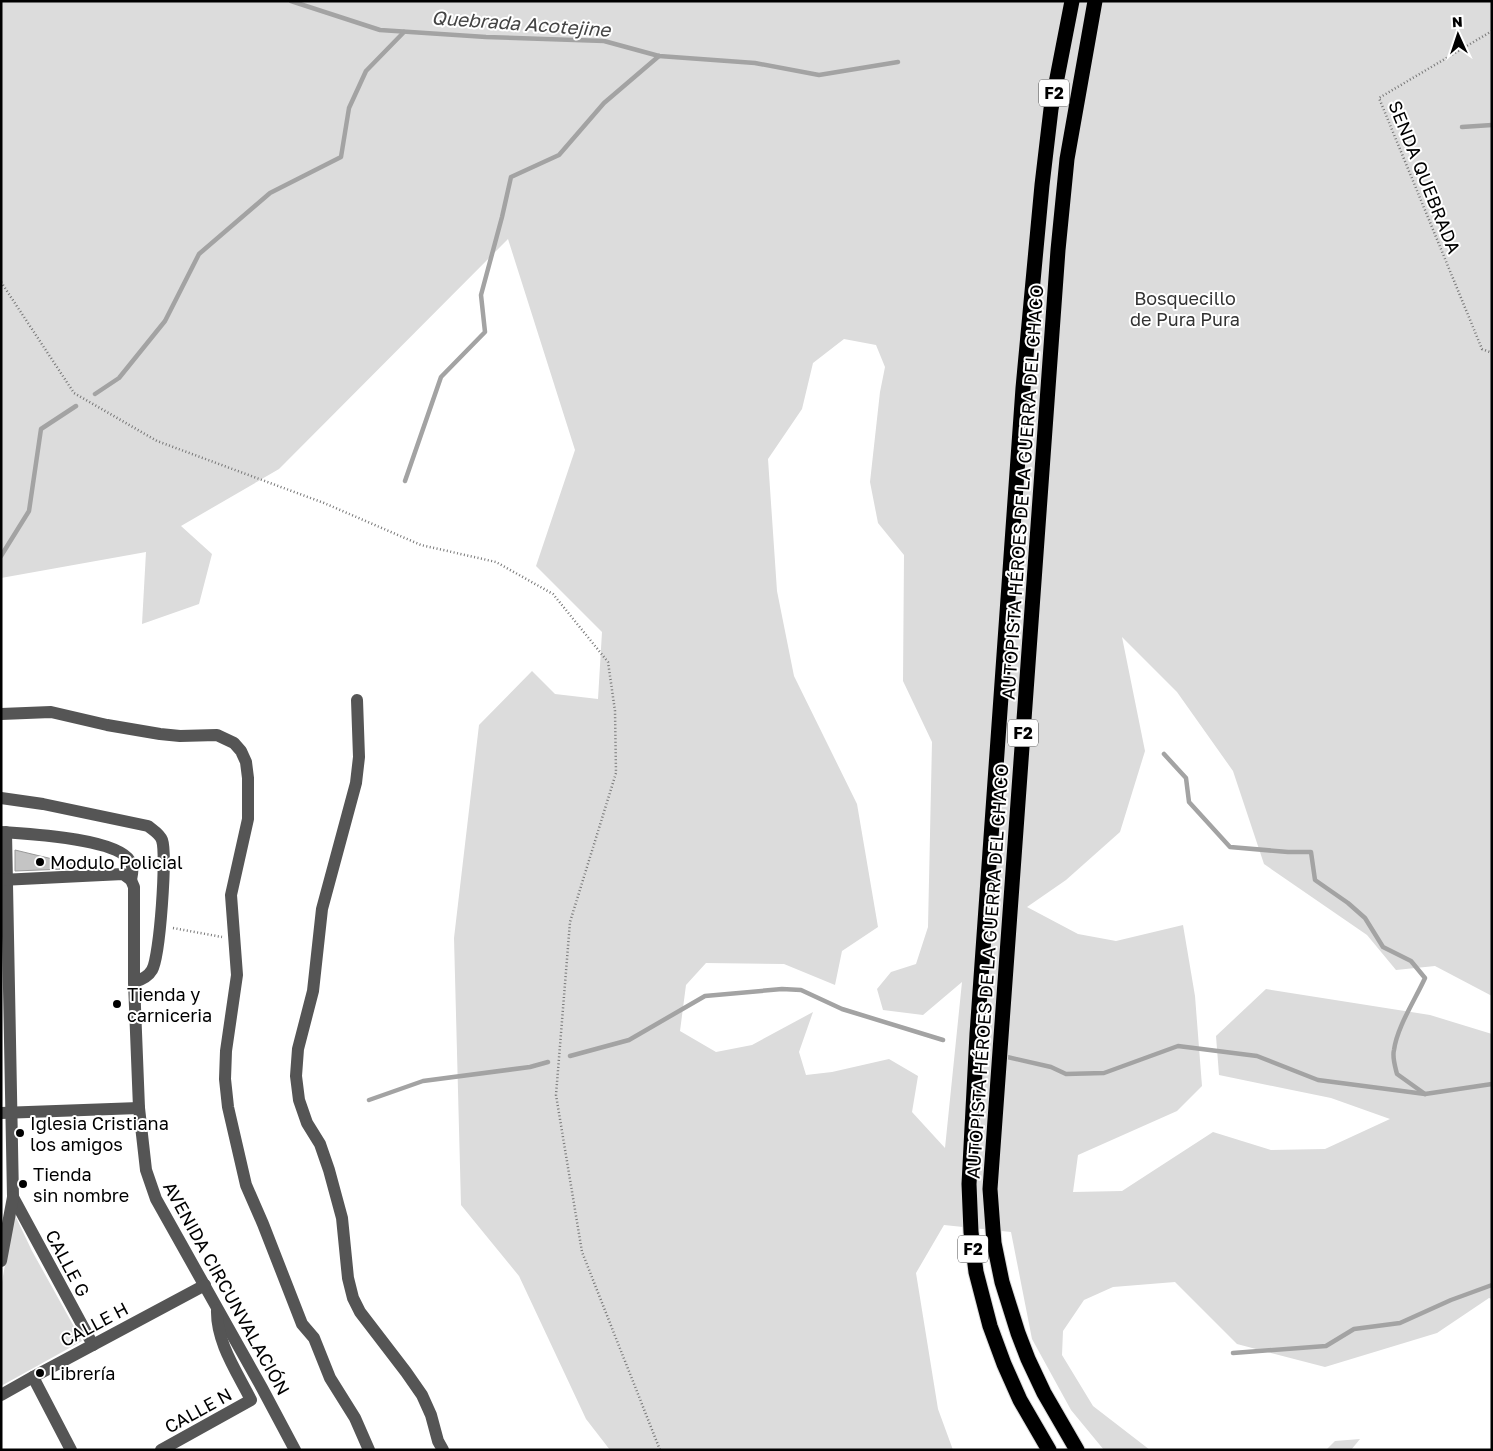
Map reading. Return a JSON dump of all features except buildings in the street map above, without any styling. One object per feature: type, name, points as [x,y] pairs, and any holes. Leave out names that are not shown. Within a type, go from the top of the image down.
[{"type":"highway","name":"AUTOPISTA HÉROES DE LA GUERRA DEL CHACO","points":[[1049,1450],[1020,1400],[990,1326],[976,1272],[971,1232],[969,1184],[977,1034],[1023,388],[1051,109],[1072,1]]},
{"type":"highway","name":"AUTOPISTA HÉROES DE LA GUERRA DEL CHACO","points":[[1077,1450],[1044,1393],[1018,1333],[1002,1282],[994,1243],[990,1189],[1058,250],[1067,159],[1095,1]]},
{"type":"street","points":[[357,700],[359,758],[356,783],[322,909],[313,991],[298,1048],[296,1076],[299,1100],[307,1123],[320,1144],[342,1218],[348,1278],[353,1298],[360,1312],[422,1395],[443,1450]]},
{"type":"street","points":[[1,714],[51,712],[107,726],[160,734],[180,736],[217,735],[234,743],[241,751],[246,762],[248,778],[248,819],[231,895],[237,975],[226,1051],[225,1079],[228,1107],[246,1185],[302,1324],[314,1338],[330,1378],[355,1418],[369,1450]]},
{"type":"street","points":[[1,798],[43,804],[148,826],[161,838],[164,849],[160,925],[153,969],[148,976],[134,982]]},
{"type":"street","name":"CALLE G","points":[[1,1261],[13,1197],[6,1113],[4,832]]},
{"type":"street","name":"AVENIDA CIRCUNVALACIÓN","points":[[4,832],[53,836],[96,844],[124,855],[130,861],[132,869],[131,880],[134,887],[134,982],[139,1108],[146,1170],[156,1199],[218,1307],[295,1450]]},
{"type":"street","points":[[4,880],[123,874],[131,880]]},
{"type":"street","points":[[6,1113],[139,1108]]},
{"type":"street","name":"CALLE G","points":[[13,1197],[92,1345]]},
{"type":"street","name":"CALLE H","points":[[1,1395],[33,1376],[205,1285]]},
{"type":"street","name":"CALLE N","points":[[161,1450],[251,1400],[223,1343],[217,1323],[218,1307]]},
{"type":"street","points":[[33,1376],[71,1450]]},
{"type":"path","name":"SENDA QUEBRADA","points":[[1492,31],[1379,98],[1482,349],[1492,353]]},
{"type":"path","points":[[1,282],[74,393],[157,441],[324,503],[421,545],[496,562],[553,594],[608,662],[615,711],[616,773],[570,922],[556,1095],[582,1252],[660,1450]]},
{"type":"path","points":[[160,925],[234,939]]},
{"type":"green space","name":"Bosquecillo de Pura Pura","points":[[1,1],[1492,1],[1492,996],[1435,966],[1396,970],[1367,935],[1264,864],[1233,771],[1177,692],[1122,637],[1145,751],[1120,832],[1066,880],[1027,907],[1078,934],[1116,941],[1183,925],[1195,996],[1202,1086],[1177,1111],[1078,1155],[1073,1192],[1122,1191],[1213,1132],[1271,1150],[1325,1149],[1390,1119],[1331,1098],[1219,1075],[1216,1036],[1266,989],[1430,1015],[1492,1034],[1492,1299],[1489,1298],[1437,1333],[1325,1367],[1237,1344],[1175,1282],[1113,1287],[1084,1300],[1063,1331],[1062,1355],[1093,1406],[1150,1450],[1104,1450],[1071,1410],[1032,1339],[1011,1232],[944,1225],[916,1273],[938,1409],[953,1450],[610,1450],[586,1419],[519,1276],[461,1205],[454,938],[479,725],[532,671],[555,694],[598,699],[602,632],[536,566],[575,450],[508,239],[279,469],[181,526],[212,554],[199,604],[142,624],[146,552],[1,578]],"holes":[[[844,339],[876,345],[885,367],[880,392],[870,482],[878,523],[904,555],[903,681],[932,742],[928,927],[916,964],[891,972],[877,989],[883,1010],[923,1015],[962,982],[945,1148],[912,1112],[918,1076],[889,1059],[832,1072],[806,1075],[799,1052],[813,1012],[752,1045],[716,1052],[680,1031],[686,985],[706,963],[784,964],[835,985],[842,951],[878,927],[857,804],[794,676],[777,591],[768,459],[802,409],[813,363]]]},
{"type":"green space","points":[[14,1213],[32,1251],[82,1341],[1,1386],[1,1288]]},
{"type":"green space","points":[[1360,1439],[1351,1450],[1326,1450],[1335,1441]]},
{"type":"waterway","name":"Quebrada Acotejine","points":[[291,1],[380,30],[486,37],[604,41],[659,56],[755,63],[819,75],[898,62]]},
{"type":"waterway","points":[[95,394],[119,378],[165,321],[199,254],[270,193],[341,157],[349,108],[366,71],[404,32]]},
{"type":"waterway","points":[[405,481],[441,377],[485,332],[481,295],[511,177],[559,155],[604,103],[659,56]]},
{"type":"waterway","name":"Quebrada Acotejine","points":[[1462,127],[1492,125]]},
{"type":"waterway","points":[[1,556],[29,511],[41,429],[76,406]]},
{"type":"waterway","points":[[1164,754],[1186,778],[1189,802],[1230,847],[1311,852],[1315,880],[1348,903],[1365,918],[1383,947],[1411,961],[1425,978],[1399,1032],[1393,1056],[1397,1074],[1425,1094]]},
{"type":"waterway","points":[[570,1056],[629,1040],[705,996],[782,989],[801,990],[842,1009],[943,1040]]},
{"type":"waterway","points":[[1003,1056],[1051,1067],[1066,1074],[1104,1073],[1178,1046],[1257,1056],[1318,1080],[1425,1094],[1492,1084]]},
{"type":"waterway","points":[[369,1100],[423,1081],[530,1067],[548,1062]]},
{"type":"waterway","points":[[1233,1353],[1326,1346],[1354,1329],[1400,1323],[1451,1300],[1492,1285]]},
{"type":"place","name":"Modulo Policial","points":[[40,862]]},
{"type":"place","name":"Tienda y carniceria","points":[[117,1004]]},
{"type":"place","name":"Iglesia Cristiana los amigos","points":[[20,1133]]},
{"type":"place","name":"Tienda sin nombre","points":[[23,1184]]},
{"type":"place","name":"Librería","points":[[40,1373]]}]
